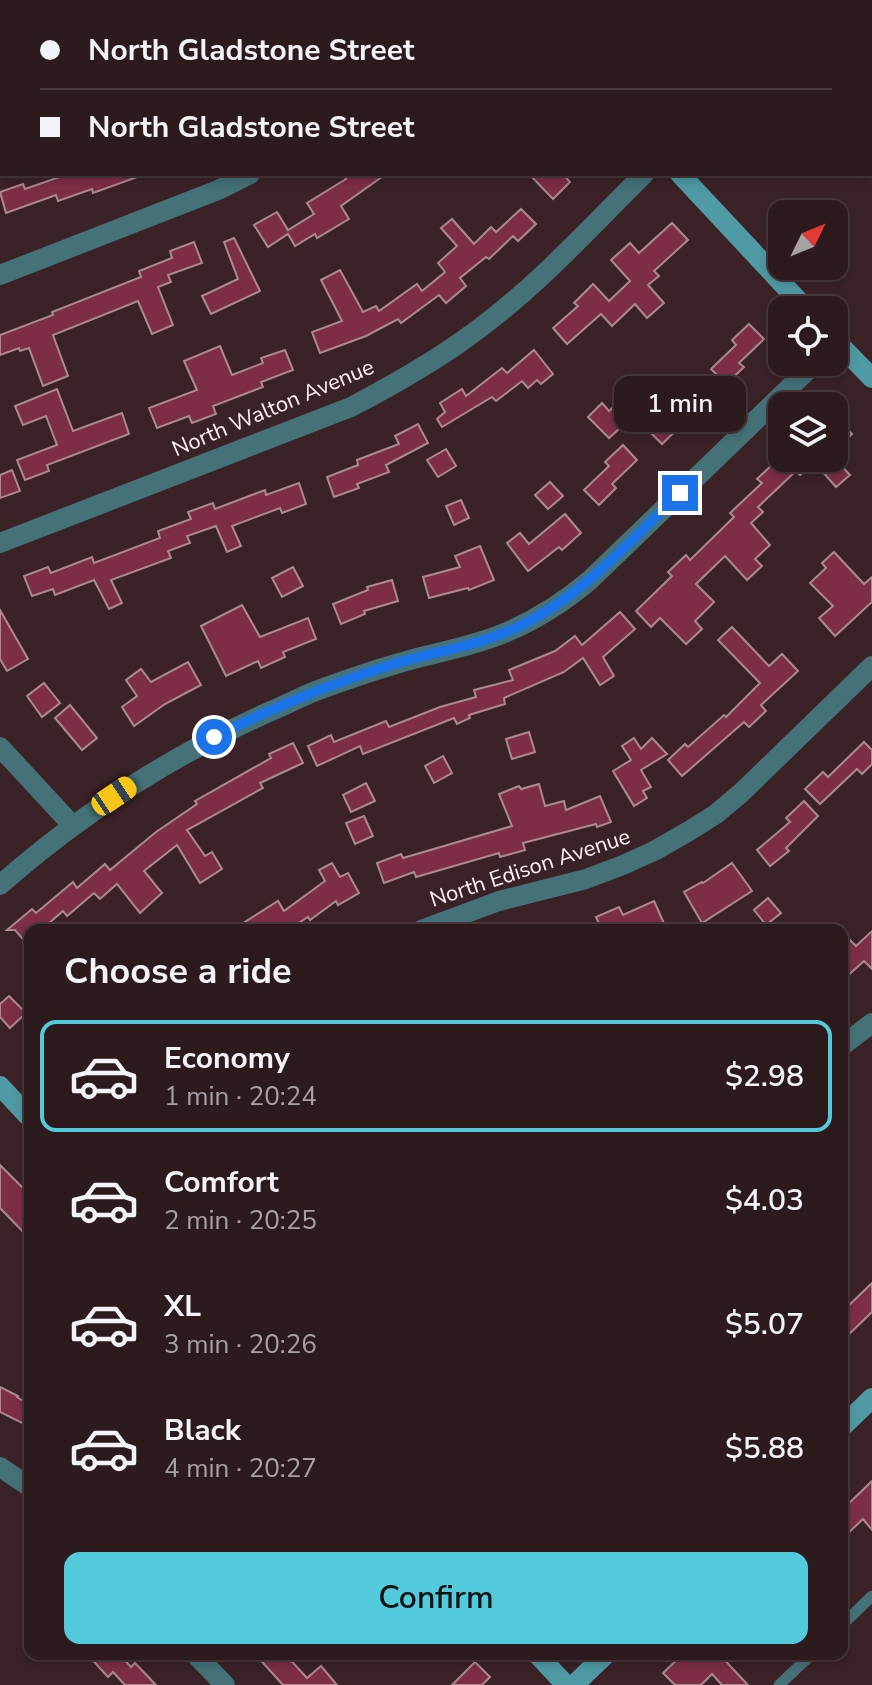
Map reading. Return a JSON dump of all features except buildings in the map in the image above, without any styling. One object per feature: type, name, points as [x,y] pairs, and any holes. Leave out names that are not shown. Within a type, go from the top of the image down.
[{"type":"street","points":[[0,275],[218,190],[246,176]]},
{"type":"street","name":"North Walton Avenue","points":[[0,543],[351,407],[387,388],[463,341],[493,318],[550,268],[642,176]]},
{"type":"street","points":[[682,176],[794,296]]},
{"type":"street","points":[[848,355],[872,378]]},
{"type":"street","points":[[0,885],[73,826],[136,782],[231,729],[318,690],[395,664],[502,634],[548,611],[590,580],[801,376]]},
{"type":"street","name":"North Edison Avenue","points":[[437,924],[499,901],[611,870],[689,831],[741,793],[872,666]]},
{"type":"street","points":[[0,747],[73,826]]},
{"type":"street","points":[[848,1041],[872,1023]]},
{"type":"street","points":[[0,1086],[24,1112]]},
{"type":"street","points":[[848,1421],[872,1398]]},
{"type":"street","points":[[0,1467],[24,1483]]},
{"type":"street","points":[[201,1660],[225,1685]]},
{"type":"street","points":[[543,1660],[566,1685]]},
{"type":"street","points":[[574,1685],[600,1660]]},
{"type":"lane","points":[[848,1619],[872,1596]]},
{"type":"lane","points":[[779,1685],[806,1660]]},
{"type":"route","points":[[214,737],[318,690],[395,664],[479,642],[522,625],[571,596],[680,493]]}]
